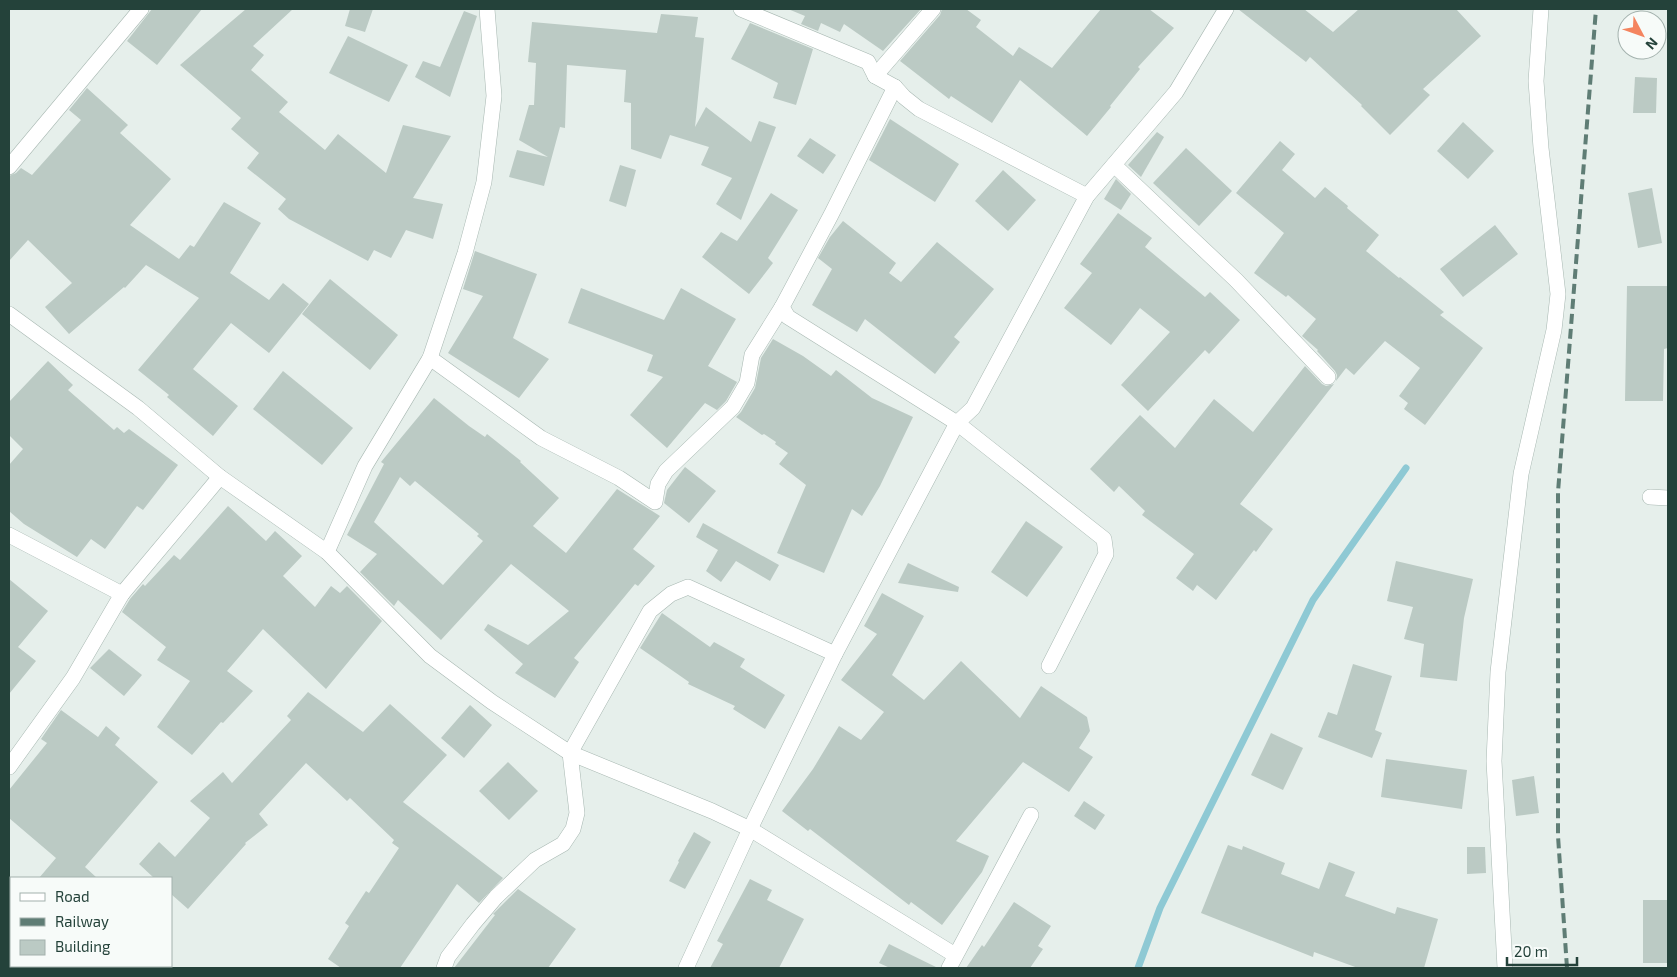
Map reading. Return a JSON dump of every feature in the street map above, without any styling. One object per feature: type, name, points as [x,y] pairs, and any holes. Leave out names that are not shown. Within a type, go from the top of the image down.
[{"type":"street","points":[[9,167],[142,9]]},
{"type":"street","points":[[327,552],[365,466],[430,358],[465,253],[484,182],[494,96],[487,9]]},
{"type":"street","points":[[741,9],[868,62],[876,76],[895,87],[904,97],[919,108],[1087,196]]},
{"type":"street","points":[[876,76],[932,9]]},
{"type":"street","points":[[686,968],[750,829],[835,654],[957,423],[974,408],[1087,196],[1176,92],[1226,9]]},
{"type":"street","points":[[1505,968],[1494,761],[1498,672],[1521,474],[1554,330],[1558,294],[1541,148],[1536,81],[1542,9]]},
{"type":"street","points":[[430,358],[541,438],[619,478],[655,502],[658,484],[666,471],[733,407],[747,383],[752,355],[782,308],[895,87]]},
{"type":"street","points":[[1114,165],[1236,280],[1328,377]]},
{"type":"street","points":[[782,308],[788,317],[957,423],[1104,539],[1106,554],[1049,666]]},
{"type":"street","points":[[9,314],[138,408],[220,477],[327,552],[430,656],[492,702],[570,754],[712,811],[750,829],[952,962],[1031,815]]},
{"type":"street","points":[[9,767],[73,678],[122,594],[220,477]]},
{"type":"street","points":[[1650,496],[1668,498]]},
{"type":"street","points":[[9,535],[122,594]]},
{"type":"street","points":[[444,968],[448,957],[496,897],[535,860],[563,844],[573,829],[577,813],[570,754],[650,611],[671,594],[688,587],[835,654]]},
{"type":"building","points":[[152,9],[202,9],[157,65],[127,41]]},
{"type":"building","points":[[246,9],[293,9],[253,46],[264,55],[251,70],[288,102],[279,112],[325,150],[338,134],[386,173],[403,125],[451,136],[413,198],[443,204],[433,239],[406,230],[391,258],[374,250],[368,261],[289,219],[278,209],[286,199],[247,168],[259,153],[231,129],[241,118],[180,65]]},
{"type":"building","points":[[350,9],[373,9],[365,32],[345,26]]},
{"type":"building","points":[[788,9],[921,9],[883,51],[844,24],[840,32],[821,23],[818,31],[801,24],[805,16]]},
{"type":"building","points":[[942,9],[966,9],[981,20],[976,27],[1013,56],[1019,47],[1052,68],[1101,9],[1149,9],[1174,28],[1138,67],[1140,69],[1087,136],[1020,80],[992,123],[951,96],[949,99],[900,61],[940,15]]},
{"type":"building","points":[[1238,9],[1304,9],[1333,32],[1359,9],[1456,9],[1481,36],[1423,89],[1430,95],[1390,135],[1362,105],[1310,57],[1306,62]]},
{"type":"building","points":[[464,11],[477,16],[450,97],[415,77],[423,61],[440,67]]},
{"type":"building","points":[[661,14],[698,17],[695,37],[704,38],[695,127],[706,107],[751,142],[759,121],[776,127],[741,220],[716,204],[732,178],[701,165],[709,147],[670,135],[661,159],[631,149],[631,103],[624,102],[626,70],[567,65],[565,128],[560,127],[544,186],[509,177],[517,150],[548,157],[519,140],[529,105],[534,105],[536,63],[528,62],[532,22],[657,33]]},
{"type":"building","points":[[750,23],[813,49],[796,105],[773,98],[778,83],[731,59]]},
{"type":"building","points":[[348,36],[408,65],[389,102],[329,73]]},
{"type":"building","points":[[1635,77],[1657,78],[1656,113],[1633,113]]},
{"type":"building","points":[[87,88],[128,125],[120,133],[171,179],[130,225],[179,259],[190,245],[194,247],[224,202],[261,223],[230,273],[269,300],[283,283],[309,304],[269,353],[231,323],[193,369],[238,406],[213,436],[167,397],[169,395],[138,370],[199,298],[146,265],[125,288],[69,334],[45,307],[72,283],[28,240],[9,261],[9,176],[21,168],[32,175],[81,120],[69,110]]},
{"type":"building","points":[[890,119],[959,164],[935,202],[869,160]]},
{"type":"building","points":[[1463,122],[1494,151],[1468,179],[1437,151]]},
{"type":"building","points":[[1157,132],[1164,137],[1141,177],[1128,165]]},
{"type":"building","points":[[810,138],[836,155],[823,174],[797,156]]},
{"type":"building","points":[[1280,141],[1295,154],[1282,170],[1315,198],[1325,187],[1348,206],[1347,208],[1379,235],[1366,251],[1444,312],[1440,315],[1483,348],[1425,425],[1404,409],[1408,403],[1399,396],[1420,368],[1385,341],[1354,375],[1346,368],[1336,381],[1337,375],[1335,371],[1318,350],[1302,336],[1316,319],[1288,295],[1286,297],[1254,273],[1284,233],[1236,193]]},
{"type":"building","points":[[1186,148],[1232,191],[1199,226],[1153,183]]},
{"type":"building","points":[[620,165],[636,170],[626,207],[609,201]]},
{"type":"building","points":[[1003,170],[1036,200],[1008,231],[975,201]]},
{"type":"building","points":[[1116,179],[1131,194],[1121,210],[1104,199]]},
{"type":"building","points":[[1652,188],[1662,243],[1638,248],[1628,193]]},
{"type":"building","points":[[771,193],[798,210],[768,258],[773,263],[749,294],[702,257],[721,232],[737,241]]},
{"type":"building","points":[[1118,213],[1152,238],[1145,247],[1205,297],[1210,292],[1240,320],[1209,354],[1205,350],[1148,411],[1121,385],[1170,332],[1140,308],[1111,345],[1064,308],[1092,273],[1080,264]]},
{"type":"building","points":[[843,221],[896,263],[889,273],[901,282],[937,242],[994,289],[954,337],[960,342],[935,374],[865,319],[857,332],[812,305],[832,269],[818,258],[830,237]]},
{"type":"building","points":[[1495,225],[1518,254],[1463,297],[1440,269]]},
{"type":"building","points":[[475,251],[537,274],[513,338],[549,359],[519,398],[448,353],[483,296],[463,289]]},
{"type":"building","points":[[330,279],[398,335],[370,370],[302,314]]},
{"type":"building","points":[[1627,286],[1668,286],[1668,348],[1664,349],[1663,401],[1625,401]]},
{"type":"building","points":[[581,288],[664,320],[681,288],[736,319],[708,366],[737,382],[726,401],[717,410],[705,403],[667,448],[630,415],[663,377],[647,371],[653,355],[568,323]]},
{"type":"building","points":[[773,339],[803,356],[831,376],[836,370],[872,398],[913,417],[880,486],[862,516],[852,509],[824,573],[777,553],[806,485],[779,464],[788,453],[775,444],[776,442],[736,417],[755,388],[761,358]]},
{"type":"building","points":[[48,361],[73,385],[68,390],[114,430],[117,427],[124,433],[129,429],[178,465],[143,510],[137,506],[105,549],[91,539],[77,557],[24,524],[9,511],[9,465],[23,449],[9,435],[9,402]]},
{"type":"building","points":[[1305,366],[1322,384],[1326,386],[1334,384],[1240,504],[1273,529],[1256,552],[1254,550],[1216,600],[1197,585],[1193,591],[1176,578],[1194,554],[1142,515],[1145,511],[1119,486],[1114,492],[1090,469],[1140,415],[1175,448],[1214,399],[1253,432]]},
{"type":"building","points":[[283,371],[353,428],[322,465],[253,409]]},
{"type":"building","points":[[434,398],[469,426],[485,437],[487,434],[521,461],[559,498],[533,526],[566,553],[617,489],[660,516],[633,549],[655,566],[638,586],[635,584],[574,658],[579,662],[555,698],[515,673],[523,664],[484,630],[488,624],[528,645],[569,611],[511,564],[441,640],[398,600],[394,606],[360,572],[377,554],[347,535],[384,464],[381,462]],"holes":[[[400,477],[410,486],[415,481],[479,534],[477,536],[483,541],[443,585],[374,522]]]},
{"type":"building","points":[[685,467],[716,491],[689,523],[664,503],[667,490]]},
{"type":"building","points":[[228,506],[266,541],[275,531],[302,556],[283,576],[315,607],[331,586],[340,593],[347,586],[382,621],[326,689],[263,629],[227,671],[253,691],[223,723],[221,722],[192,755],[157,727],[190,681],[157,660],[166,647],[122,612],[143,584],[145,586],[174,555],[180,560]]},
{"type":"building","points":[[1026,521],[1063,547],[1027,597],[991,572]]},
{"type":"building","points":[[703,523],[779,565],[770,581],[736,561],[721,582],[706,571],[718,550],[696,537]]},
{"type":"building","points":[[1396,561],[1473,579],[1464,618],[1457,681],[1420,677],[1424,644],[1404,639],[1413,607],[1387,601]]},
{"type":"building","points":[[908,563],[959,587],[958,592],[898,583]]},
{"type":"building","points":[[9,579],[48,611],[18,647],[36,661],[9,694]]},
{"type":"building","points":[[882,593],[924,616],[892,675],[924,700],[961,661],[1020,718],[1041,686],[1087,717],[1090,731],[1079,748],[1093,757],[1069,792],[1023,762],[956,841],[989,856],[982,872],[942,925],[911,902],[909,905],[810,829],[808,831],[782,811],[813,769],[839,726],[861,740],[884,712],[841,680],[877,634],[864,626]]},
{"type":"building","points":[[662,613],[710,647],[714,642],[745,659],[740,667],[785,695],[765,729],[733,709],[735,706],[688,684],[689,682],[640,648]]},
{"type":"building","points":[[109,649],[142,675],[124,696],[90,668]]},
{"type":"building","points":[[1353,664],[1392,676],[1375,730],[1382,733],[1372,758],[1318,737],[1328,712],[1337,715]]},
{"type":"building","points":[[308,692],[363,732],[390,704],[447,755],[403,802],[503,878],[479,903],[457,884],[400,968],[341,968],[328,959],[349,926],[345,923],[366,891],[369,893],[399,848],[392,843],[394,840],[350,798],[347,801],[306,763],[259,814],[268,825],[245,843],[188,909],[172,895],[172,877],[153,877],[139,864],[159,842],[175,857],[210,818],[190,801],[223,772],[232,783],[291,720],[287,716]]},
{"type":"building","points":[[470,705],[492,725],[464,758],[441,738]]},
{"type":"building","points":[[61,710],[98,737],[106,726],[120,738],[115,745],[158,782],[85,867],[96,877],[40,877],[56,858],[9,818],[9,790],[47,743],[41,739]]},
{"type":"building","points":[[1271,733],[1303,748],[1283,790],[1251,775]]},
{"type":"building","points":[[1386,759],[1467,770],[1462,809],[1381,797]]},
{"type":"building","points":[[508,762],[538,791],[509,820],[479,791]]},
{"type":"building","points":[[1534,776],[1539,813],[1516,816],[1512,780]]},
{"type":"building","points":[[1084,801],[1105,815],[1095,830],[1074,816]]},
{"type":"building","points":[[694,832],[711,842],[685,889],[669,881]]},
{"type":"building","points":[[1228,845],[1242,850],[1243,846],[1285,863],[1281,874],[1319,889],[1329,862],[1355,872],[1345,896],[1395,914],[1397,907],[1438,919],[1424,968],[1358,968],[1314,952],[1313,957],[1201,913]]},
{"type":"building","points":[[1467,847],[1485,847],[1486,873],[1467,874]]},
{"type":"building","points":[[750,879],[772,890],[767,900],[804,919],[779,968],[710,968],[723,944],[717,941]]},
{"type":"building","points":[[518,889],[576,929],[548,968],[454,968],[495,915],[493,914]]},
{"type":"building","points":[[1643,900],[1668,900],[1668,963],[1643,963]]},
{"type":"building","points":[[1014,902],[1051,926],[1038,946],[1043,949],[1030,968],[966,968],[982,945],[984,947]]},
{"type":"building","points":[[889,944],[938,968],[890,968],[879,963]]},
{"type":"waterway","points":[[1138,968],[1160,908],[1313,600],[1406,468]]},
{"type":"railway","points":[[1567,968],[1558,836],[1558,492],[1596,9]]}]
